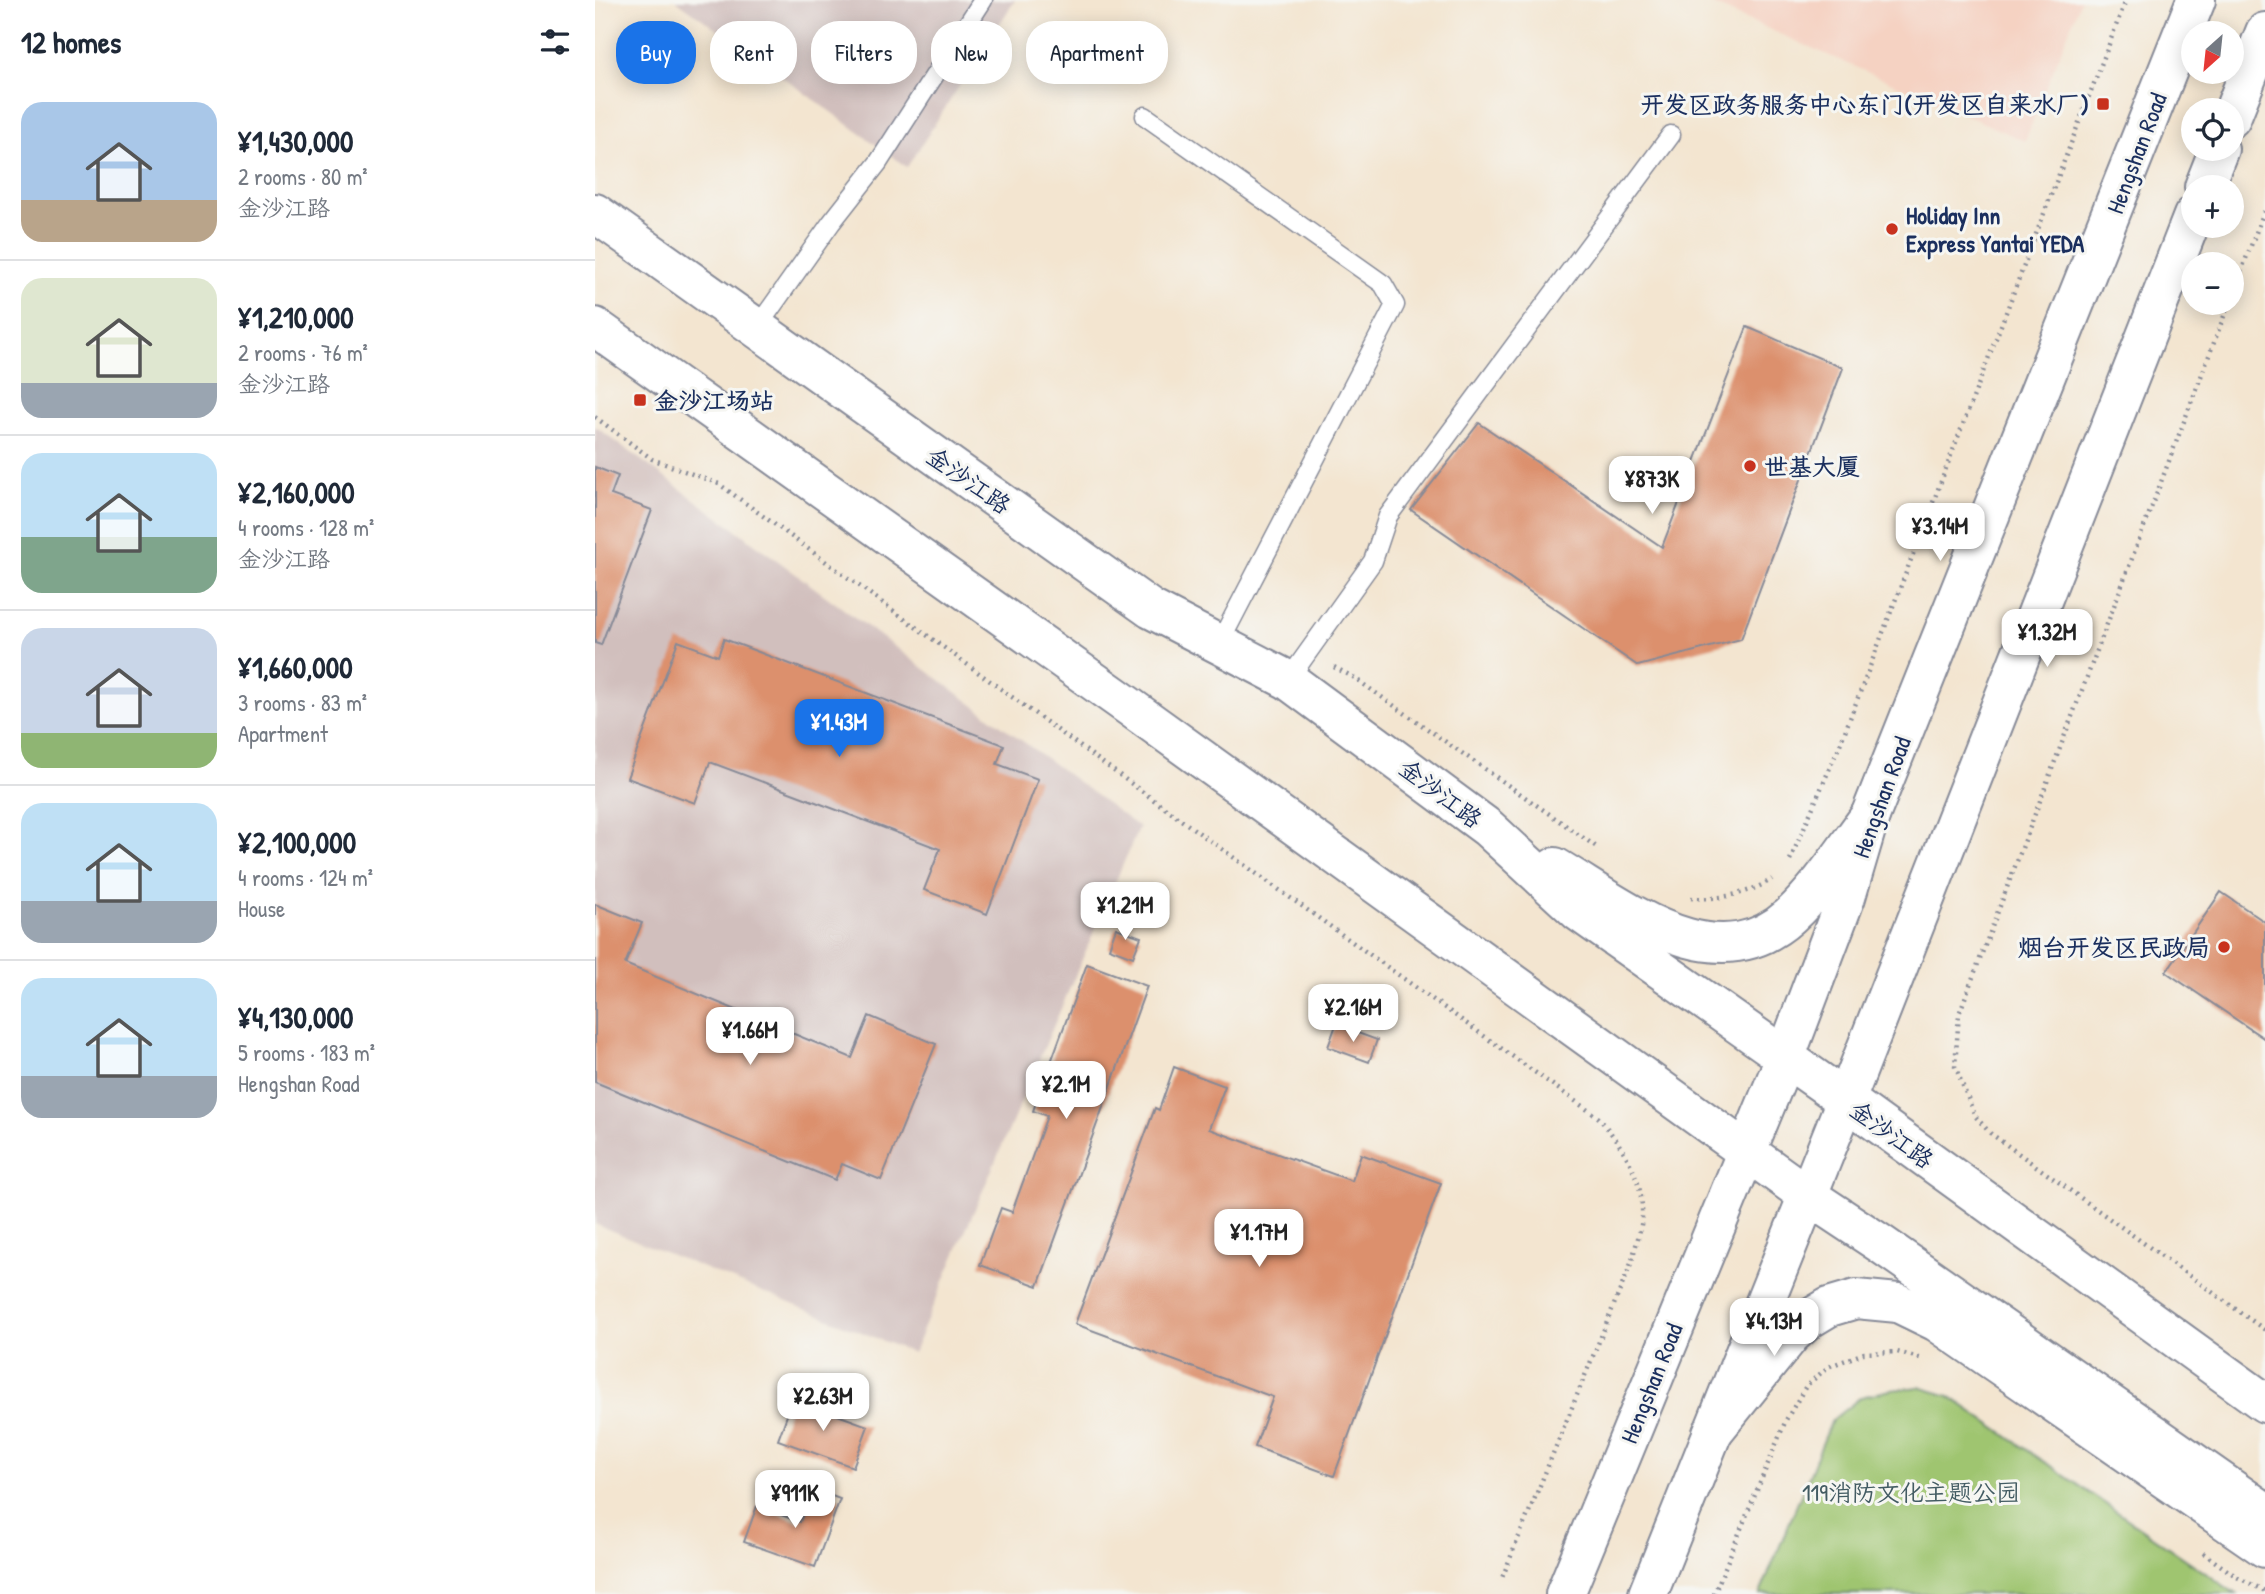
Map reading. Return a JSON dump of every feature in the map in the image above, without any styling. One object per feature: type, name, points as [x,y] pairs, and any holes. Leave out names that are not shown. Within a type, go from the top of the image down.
[{"type":"main road","name":"Hengshan Road","points":[[1566,1594],[1785,1058],[1846,897],[1870,816],[2196,0]]},
{"type":"main road","points":[[2239,98],[2265,32]]},
{"type":"main road","name":"金沙江路","points":[[595,214],[1151,610],[1219,644],[1298,666],[1488,828],[1579,912],[1846,1100],[2265,1404]]},
{"type":"main road","points":[[1649,1594],[2184,238]]},
{"type":"main road","points":[[595,327],[1130,706],[1807,1195],[2265,1512]]},
{"type":"main road","points":[[1488,828],[1647,921],[1680,936],[1709,944],[1736,944],[1754,940],[1789,916],[1808,896],[1870,816]]},
{"type":"main road","points":[[1712,1433],[1791,1335],[1809,1320],[1829,1307],[1856,1299],[1898,1303],[1937,1322],[2265,1548]]},
{"type":"lane","points":[[756,329],[831,223],[878,163],[983,0]]},
{"type":"lane","points":[[1145,116],[1383,284],[1395,305],[1219,644]]},
{"type":"lane","points":[[1298,666],[1373,561],[1388,516],[1671,135]]},
{"type":"path","points":[[1788,863],[1839,747],[2126,0]]},
{"type":"path","points":[[2244,264],[2265,209]]},
{"type":"path","points":[[2224,315],[1959,1014],[1955,1066],[1975,1116],[1990,1133],[2265,1330]]},
{"type":"path","points":[[595,416],[652,459],[719,484],[1173,814],[1599,1118],[1623,1147],[1641,1190],[1642,1220],[1632,1261],[1502,1578]]},
{"type":"path","points":[[1298,666],[1353,677],[1609,856]]},
{"type":"path","points":[[1683,897],[1710,899],[1754,890],[1779,874]]},
{"type":"path","points":[[1713,1594],[1786,1420],[1805,1385],[1828,1367],[1864,1353],[1897,1352],[1925,1359]]},
{"type":"path","points":[[2193,1545],[2237,1577],[2265,1591]]},
{"type":"shaded area","points":[[676,0],[1015,0],[1001,21],[931,21],[931,84],[961,84],[907,167],[792,84],[797,84],[797,21],[710,21],[710,25]]},
{"type":"shaded area","points":[[1702,0],[2081,0],[2025,141]]},
{"type":"shaded area","points":[[595,426],[1139,827],[913,1353],[595,1224]]},
{"type":"green space","name":"119消防文化主题公园","points":[[1919,1387],[1949,1396],[2236,1594],[1760,1594],[1832,1420],[1861,1397]]},
{"type":"building","name":"世基大厦","points":[[1747,327],[1843,368],[1741,639],[1638,666],[1411,510],[1479,423],[1662,547]]},
{"type":"building","points":[[595,467],[618,476],[611,495],[652,510],[601,645],[595,643]]},
{"type":"building","points":[[724,639],[1004,745],[997,764],[1038,779],[987,914],[924,890],[940,849],[710,762],[695,803],[627,778],[678,641],[718,656]]},
{"type":"building","name":"烟台开发区民政局","points":[[2221,892],[2265,922],[2265,1039],[2166,972]]},
{"type":"building","points":[[595,904],[642,923],[625,964],[852,1058],[869,1016],[936,1044],[881,1180],[842,1164],[835,1180],[595,1082]]},
{"type":"building","points":[[1116,928],[1141,937],[1133,957],[1109,948]]},
{"type":"building","points":[[1087,964],[1147,986],[1038,1286],[980,1265],[1001,1208],[1012,1212],[1047,1116],[1033,1111]]},
{"type":"building","points":[[1336,1025],[1377,1040],[1369,1062],[1328,1047]]},
{"type":"building","points":[[1174,1067],[1225,1086],[1209,1129],[1352,1181],[1361,1154],[1441,1183],[1334,1476],[1255,1447],[1273,1397],[1075,1324],[1155,1108],[1159,1110]]},
{"type":"building","points":[[793,1399],[868,1426],[853,1467],[778,1440]]},
{"type":"building","points":[[813,1489],[840,1499],[815,1567],[744,1542],[757,1506],[800,1522]]},
{"type":"place","name":"开发区政务服务中心东门(开发区自来水厂)","points":[[2103,104]]},
{"type":"place","name":"Holiday Inn Express Yantai YEDA","points":[[1892,229]]},
{"type":"place","name":"金沙江场站","points":[[640,400]]},
{"type":"place","name":"世基大厦","points":[[1750,466]]},
{"type":"place","name":"烟台开发区民政局","points":[[2224,947]]}]
